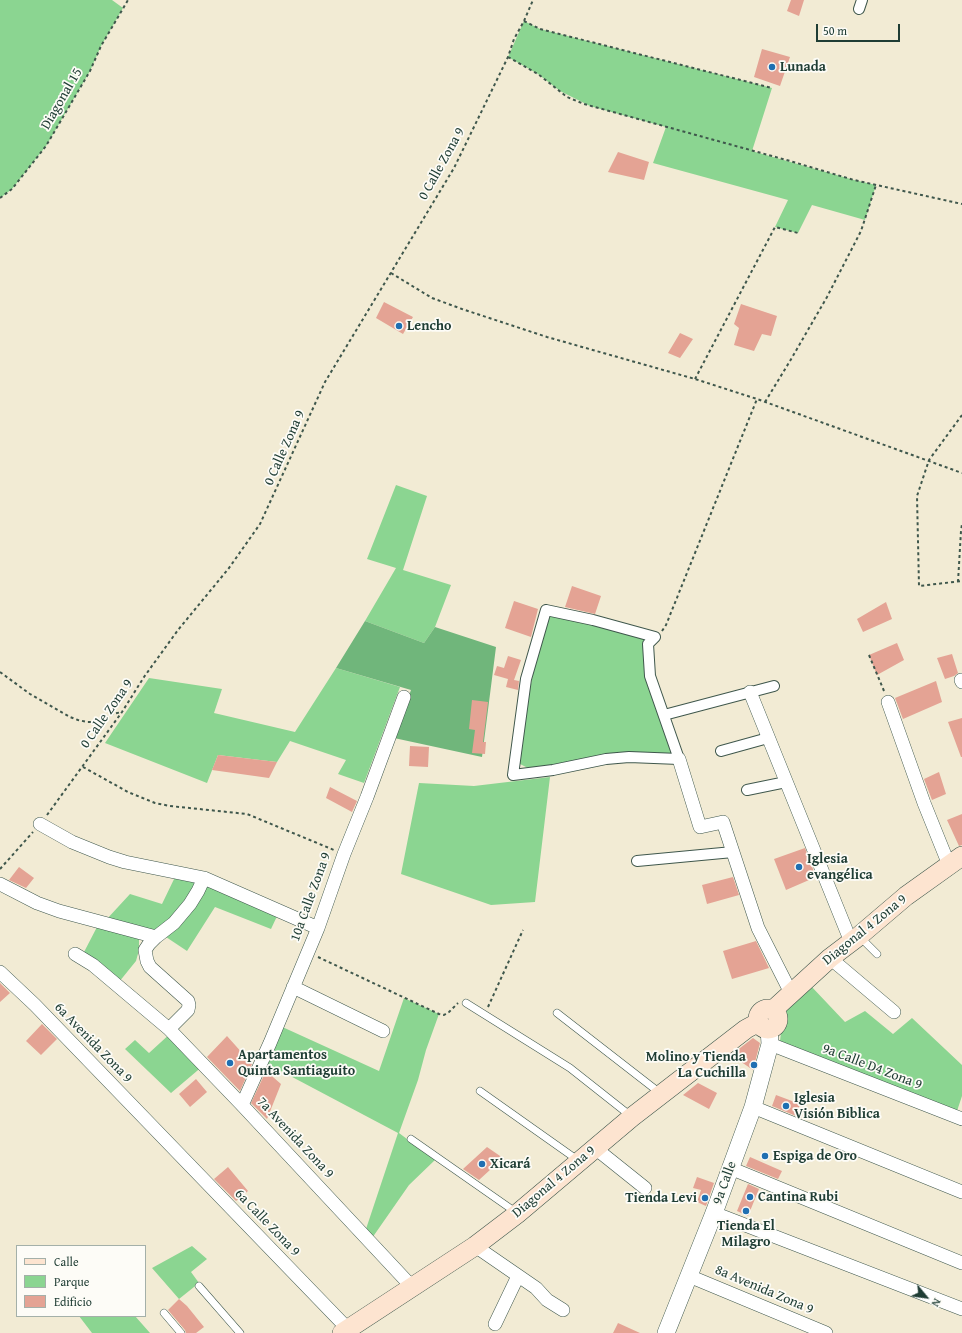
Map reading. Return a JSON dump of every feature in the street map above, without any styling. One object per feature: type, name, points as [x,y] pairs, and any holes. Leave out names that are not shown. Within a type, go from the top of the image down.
[{"type":"main road","name":"Diagonal 4 Zona 9","points":[[766,1032],[759,1016],[763,1010],[773,1010],[830,958],[906,896],[956,860]]},
{"type":"main road","name":"Diagonal 4 Zona 9","points":[[345,1331],[413,1288],[475,1246],[517,1214],[632,1117],[746,1029],[766,1032]]},
{"type":"street","points":[[679,759],[629,757],[606,759],[553,770],[513,775],[526,679],[546,610],[593,620],[655,637],[648,644],[650,676],[679,759],[700,827],[723,822],[758,928],[791,993]]},
{"type":"street","points":[[664,715],[774,686]]},
{"type":"street","points":[[750,692],[786,782],[855,939]]},
{"type":"street","name":"10a Calle Zona 9","points":[[242,1105],[270,1043],[318,928],[344,854],[404,697]]},
{"type":"street","points":[[888,702],[924,803],[956,860]]},
{"type":"street","points":[[721,751],[768,738]]},
{"type":"street","points":[[747,790],[786,782]]},
{"type":"street","points":[[40,824],[72,842],[109,857],[125,862],[204,878],[318,928]]},
{"type":"street","points":[[637,861],[733,852]]},
{"type":"street","points":[[168,1029],[188,1010],[188,1001],[150,968],[145,950],[156,937],[174,923],[190,904],[204,878]]},
{"type":"street","points":[[0,884],[15,893],[58,911],[156,937]]},
{"type":"street","name":"7a Avenida Zona 9","points":[[75,954],[103,973],[168,1029],[242,1105],[413,1288]]},
{"type":"street","points":[[830,958],[894,1012]]},
{"type":"street","name":"6a Avenida Zona 9","points":[[0,972],[35,1005],[163,1138]]},
{"type":"street","points":[[293,987],[383,1031]]},
{"type":"street","name":"9a Calle","points":[[666,1333],[714,1213],[753,1107],[766,1032]]},
{"type":"street","name":"9a Calle D4 Zona 9","points":[[766,1032],[962,1119]]},
{"type":"street","points":[[753,1107],[962,1192]]},
{"type":"street","name":"6a Calle Zona 9","points":[[163,1138],[345,1331]]},
{"type":"street","points":[[595,1148],[645,1188]]},
{"type":"street","points":[[730,1168],[962,1263]]},
{"type":"street","points":[[714,1213],[962,1309]]},
{"type":"street","points":[[475,1246],[536,1288],[547,1300],[563,1310]]},
{"type":"street","points":[[495,1324],[518,1276]]},
{"type":"street","name":"8a Avenida Zona 9","points":[[689,1276],[826,1333]]},
{"type":"lane","points":[[855,939],[877,954]]},
{"type":"lane","points":[[466,1003],[570,1068],[632,1117]]},
{"type":"lane","points":[[557,1013],[662,1095]]},
{"type":"lane","points":[[480,1091],[579,1161]]},
{"type":"lane","points":[[411,1140],[517,1214]]},
{"type":"lane","points":[[199,1286],[240,1333]]},
{"type":"lane","points":[[164,1313],[180,1333]]},
{"type":"path","name":"Diagonal 15","points":[[0,198],[12,189],[46,146],[90,71],[101,46],[128,0]]},
{"type":"path","name":"0 Calle Zona 9","points":[[0,870],[40,824],[122,712],[144,677],[178,630],[229,568],[260,524],[325,382],[454,168],[508,57],[514,39],[533,0]]},
{"type":"path","points":[[524,21],[540,28],[772,88]]},
{"type":"path","points":[[508,57],[538,74],[567,97],[584,104],[782,158],[854,180],[962,204]]},
{"type":"path","points":[[764,402],[790,361],[827,297],[860,231],[876,185]]},
{"type":"path","points":[[695,379],[775,227],[798,233]]},
{"type":"path","points":[[391,273],[432,298],[462,309],[547,337],[695,379],[757,399],[962,473]]},
{"type":"path","points":[[655,637],[660,634],[666,625],[757,399]]},
{"type":"path","points":[[962,415],[929,460],[917,496],[919,586],[962,581]]},
{"type":"path","points":[[958,582],[960,531],[962,524]]},
{"type":"path","points":[[869,655],[888,702]]},
{"type":"path","points":[[0,672],[30,694],[78,720],[95,722],[112,714],[122,712]]},
{"type":"path","points":[[82,766],[128,792],[155,803],[247,814],[344,854]]},
{"type":"path","points":[[485,1014],[524,930]]},
{"type":"path","points":[[308,952],[439,1014],[444,1015],[449,1012],[460,1001],[466,1003]]},
{"type":"green space","points":[[0,0],[112,0],[123,8],[101,46],[90,71],[46,146],[12,189],[0,198]]},
{"type":"green space","points":[[524,21],[540,29],[772,88],[752,151],[876,185],[865,220],[812,205],[798,233],[775,227],[788,200],[653,163],[666,127],[590,106],[560,91],[538,74],[508,57]]},
{"type":"green space","points":[[396,485],[427,496],[403,570],[451,585],[435,627],[424,643],[365,621],[396,568],[367,559]]},
{"type":"green space","points":[[549,614],[646,639],[674,755],[651,752],[582,759],[530,769],[518,763],[524,718],[543,626]]},
{"type":"green space","points":[[365,621],[424,643],[435,627],[496,647],[482,757],[394,738],[411,690],[336,668]]},
{"type":"green space","points":[[336,668],[400,687],[364,783],[338,774],[346,760],[290,741],[277,762],[218,755],[207,783],[105,743],[149,678],[222,689],[214,713],[295,732]]},
{"type":"green space","points":[[550,777],[535,902],[491,905],[401,874],[419,783],[474,786]]},
{"type":"green space","points":[[176,875],[200,880],[194,894],[157,933],[106,920],[130,894],[162,904]]},
{"type":"green space","points":[[205,880],[279,912],[271,929],[215,907],[187,951],[163,935]]},
{"type":"green space","points":[[97,927],[139,938],[139,950],[136,961],[119,982],[83,954]]},
{"type":"green space","points":[[810,985],[845,1022],[865,1011],[893,1034],[912,1018],[962,1065],[962,1096],[957,1111],[780,1041],[784,1009]]},
{"type":"green space","points":[[404,998],[439,1014],[399,1133],[435,1160],[409,1185],[370,1241],[364,1235],[398,1133],[262,1061],[278,1025],[379,1071]]},
{"type":"green space","points":[[172,1032],[204,1065],[171,1093],[125,1049],[135,1040],[149,1053]]},
{"type":"green space","points":[[192,1246],[207,1259],[191,1272],[199,1283],[179,1299],[152,1268]]},
{"type":"green space","points":[[80,1317],[136,1317],[150,1333],[92,1333]]},
{"type":"building","points":[[791,0],[804,0],[799,16],[787,11]]},
{"type":"building","name":"Lunada","points":[[762,49],[790,57],[780,86],[754,77]]},
{"type":"building","points":[[618,152],[649,162],[644,180],[608,172]]},
{"type":"building","name":"Lencho","points":[[384,302],[413,317],[403,334],[376,318]]},
{"type":"building","points":[[741,304],[777,316],[771,336],[762,334],[754,351],[734,345],[739,328],[734,324]]},
{"type":"building","points":[[680,333],[693,339],[680,358],[668,353]]},
{"type":"building","points":[[572,586],[601,596],[595,614],[565,607]]},
{"type":"building","points":[[514,601],[538,609],[531,637],[505,628]]},
{"type":"building","points":[[886,602],[892,619],[863,632],[857,619]]},
{"type":"building","points":[[897,643],[904,660],[877,675],[869,655]]},
{"type":"building","points":[[952,654],[958,673],[945,679],[937,658]]},
{"type":"building","points":[[508,656],[521,660],[514,680],[519,681],[518,690],[506,687],[508,679],[494,675],[497,666],[504,668]]},
{"type":"building","points":[[936,681],[942,702],[903,719],[895,698]]},
{"type":"building","points":[[472,700],[488,702],[483,742],[486,742],[485,754],[472,753],[475,730],[469,729]]},
{"type":"building","points":[[962,718],[962,757],[961,757],[948,722]]},
{"type":"building","points":[[410,746],[429,747],[428,767],[409,766]]},
{"type":"building","points":[[218,755],[277,762],[269,778],[212,770]]},
{"type":"building","points":[[939,772],[946,794],[932,800],[924,779]]},
{"type":"building","points":[[330,787],[357,801],[352,812],[326,798]]},
{"type":"building","points":[[962,814],[962,845],[959,846],[947,820]]},
{"type":"building","name":"Iglesia evangélica","points":[[805,848],[816,877],[786,890],[774,859]]},
{"type":"building","points":[[19,867],[34,878],[26,888],[9,880]]},
{"type":"building","points":[[733,877],[739,895],[707,904],[702,885]]},
{"type":"building","points":[[756,941],[769,968],[732,979],[723,951]]},
{"type":"building","points":[[0,983],[10,993],[0,1002]]},
{"type":"building","points":[[42,1024],[57,1039],[41,1055],[26,1041]]},
{"type":"building","name":"Apartamentos Quinta Santiaguito","points":[[227,1036],[252,1064],[240,1091],[207,1057]]},
{"type":"building","name":"Molino y Tienda La Cuchilla","points":[[753,1038],[760,1043],[753,1070],[731,1055]]},
{"type":"building","points":[[266,1071],[281,1084],[267,1119],[251,1103]]},
{"type":"building","points":[[196,1079],[207,1092],[190,1107],[179,1094]]},
{"type":"building","points":[[698,1083],[717,1093],[709,1109],[683,1095]]},
{"type":"building","name":"Iglesia Visión Biblica","points":[[776,1095],[800,1104],[796,1116],[772,1106]]},
{"type":"building","name":"Xicará","points":[[487,1147],[503,1158],[479,1180],[463,1169]]},
{"type":"building","points":[[750,1157],[782,1171],[778,1179],[746,1166]]},
{"type":"building","points":[[228,1167],[248,1191],[236,1201],[214,1179]]},
{"type":"building","points":[[697,1177],[714,1183],[706,1206],[697,1202],[701,1190],[693,1188]]},
{"type":"building","points":[[748,1184],[759,1189],[748,1216],[737,1211]]},
{"type":"building","points":[[179,1299],[187,1306],[204,1327],[196,1333],[186,1333],[168,1310]]},
{"type":"building","points":[[618,1323],[640,1333],[613,1333]]},
{"type":"place","name":"Lunada","points":[[772,67]]},
{"type":"place","name":"Lencho","points":[[399,326]]},
{"type":"place","name":"Iglesia evangélica","points":[[799,867]]},
{"type":"place","name":"Apartamentos Quinta Santiaguito","points":[[230,1063]]},
{"type":"place","name":"Molino y Tienda La Cuchilla","points":[[754,1065]]},
{"type":"place","name":"Iglesia Visión Biblica","points":[[786,1106]]},
{"type":"place","name":"Espiga de Oro","points":[[765,1156]]},
{"type":"place","name":"Xicará","points":[[482,1164]]},
{"type":"place","name":"Cantina Rubi","points":[[750,1197]]},
{"type":"place","name":"Tienda Levi","points":[[705,1198]]},
{"type":"place","name":"Tienda El Milagro","points":[[746,1211]]}]
